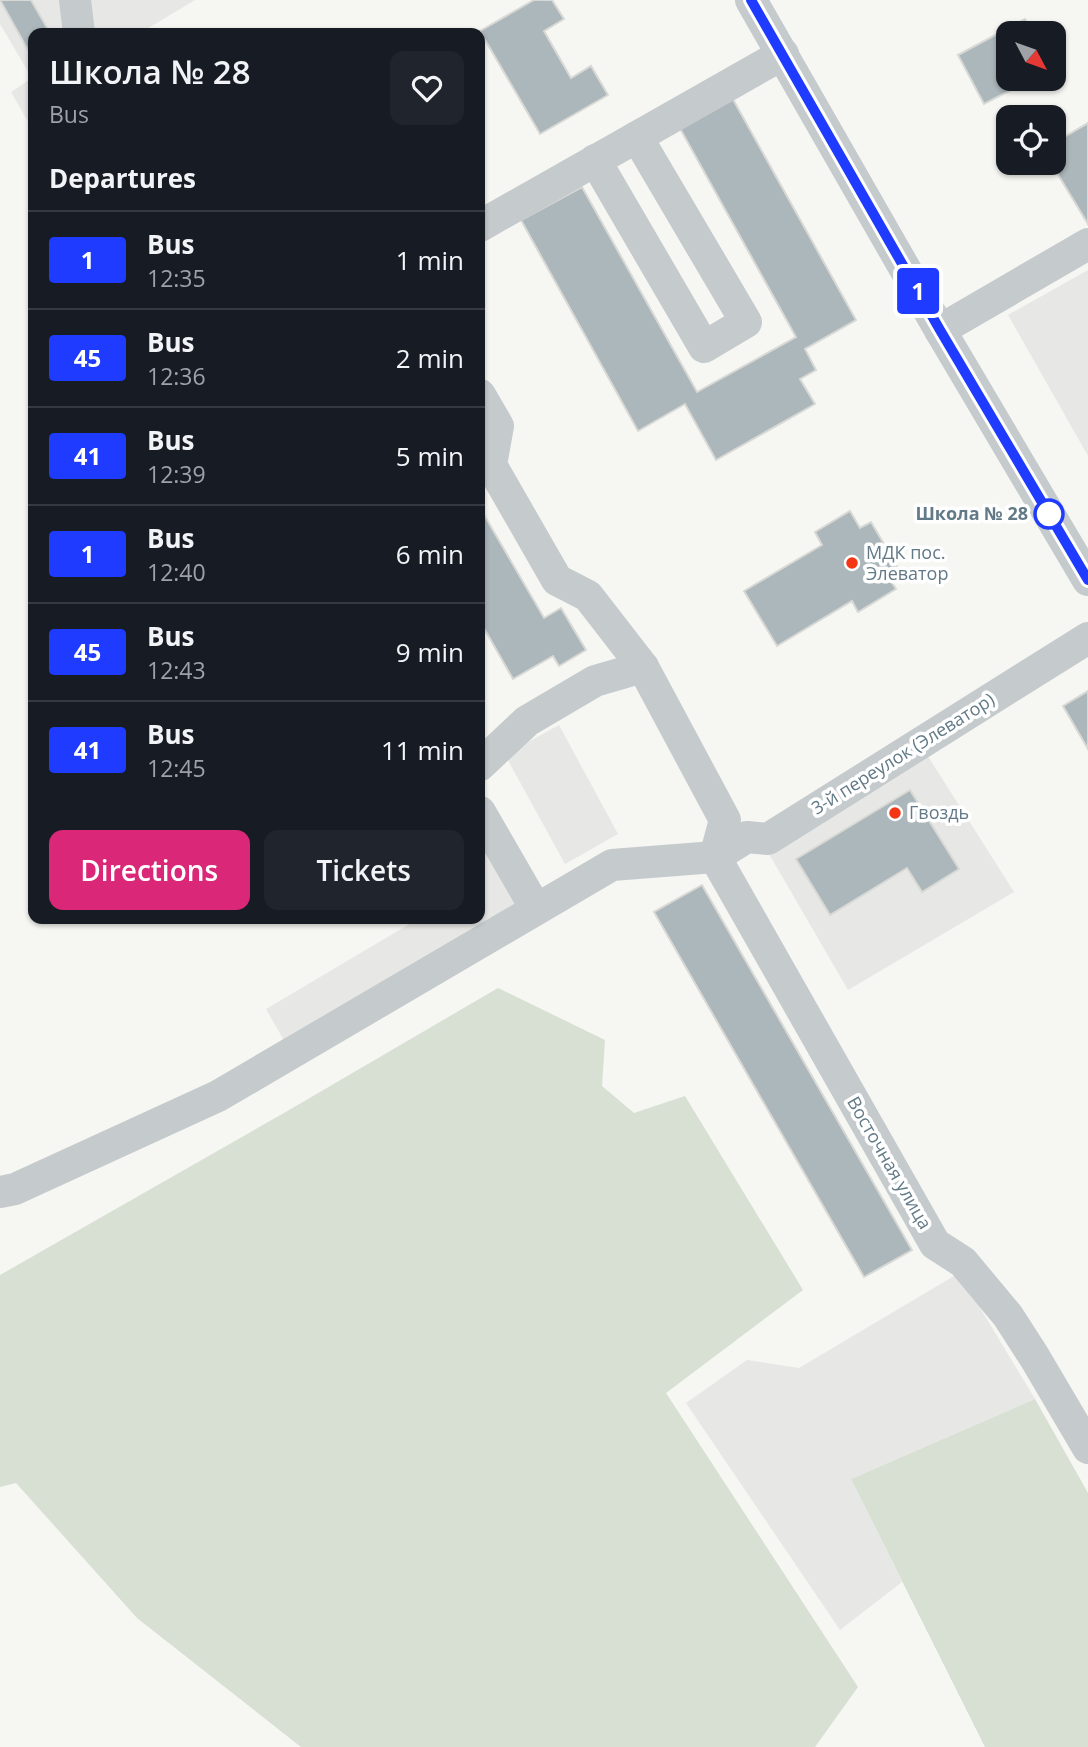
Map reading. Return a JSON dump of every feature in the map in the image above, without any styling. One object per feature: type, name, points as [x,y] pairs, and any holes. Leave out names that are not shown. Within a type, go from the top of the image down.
[{"type":"street","points":[[75,0],[78,28]]},
{"type":"street","points":[[751,0],[940,330],[1088,580]]},
{"type":"street","points":[[485,223],[783,54]]},
{"type":"street","points":[[595,160],[704,347],[746,322],[637,136]]},
{"type":"street","points":[[940,330],[1088,244]]},
{"type":"street","points":[[0,1192],[15,1189],[218,1096],[612,865],[715,857],[725,820],[643,667],[588,596],[557,580],[491,465],[498,426],[485,404]]},
{"type":"street","name":"3-й переулок (Элеватор)","points":[[715,857],[747,837],[768,839],[1088,638]]},
{"type":"street","points":[[485,760],[527,721],[595,681],[643,667]]},
{"type":"street","points":[[485,821],[536,909]]},
{"type":"street","name":"Восточная улица","points":[[715,857],[935,1244],[963,1262],[1008,1316],[1088,1448]]},
{"type":"shaded area","points":[[0,0],[195,0],[148,28],[28,28],[28,71],[0,24]]},
{"type":"shaded area","points":[[28,81],[28,121],[11,92]]},
{"type":"shaded area","points":[[1088,270],[1088,456],[1008,315]]},
{"type":"shaded area","points":[[559,725],[618,834],[565,864],[505,755]]},
{"type":"shaded area","points":[[924,750],[1014,892],[848,990],[765,847]]},
{"type":"shaded area","points":[[485,837],[522,907],[286,1044],[266,1009],[410,924],[485,924]]},
{"type":"shaded area","points":[[498,988],[605,1040],[602,1086],[634,1113],[685,1096],[803,1290],[666,1393],[858,1687],[815,1747],[301,1747],[137,1618],[16,1483],[0,1487],[0,1275]]},
{"type":"shaded area","points":[[959,1273],[1035,1399],[851,1479],[902,1582],[840,1630],[686,1403],[747,1360],[799,1368]]},
{"type":"shaded area","points":[[1035,1399],[1088,1493],[1088,1747],[985,1747],[851,1479]]},
{"type":"building","points":[[0,0],[31,0],[47,28],[28,28],[28,50]]},
{"type":"building","points":[[534,0],[552,0],[564,19],[544,31],[571,78],[591,66],[608,95],[540,134],[485,40],[485,28]]},
{"type":"building","points":[[996,35],[996,91],[1009,91],[984,104],[958,55]]},
{"type":"building","points":[[730,94],[856,320],[805,349],[816,370],[800,379],[815,404],[716,460],[685,404],[638,431],[521,220],[582,187],[697,392],[796,337],[677,123]]},
{"type":"building","points":[[1088,123],[1088,224],[1058,175],[1066,175],[1066,136]]},
{"type":"building","points":[[850,511],[860,528],[871,522],[897,566],[886,573],[896,589],[858,612],[852,601],[777,646],[744,591],[822,545],[815,532]]},
{"type":"building","points":[[485,517],[544,618],[561,608],[586,650],[559,666],[553,656],[513,679],[485,630]]},
{"type":"building","points":[[1088,691],[1088,749],[1063,706]]},
{"type":"building","points":[[910,790],[959,869],[922,892],[907,868],[830,915],[796,859]]},
{"type":"building","points":[[702,885],[912,1250],[864,1277],[654,912]]},
{"type":"bus line","name":"1","points":[[751,0],[940,330],[1088,580]]},
{"type":"place","name":"Школа № 28","points":[[1049,514]]},
{"type":"place","name":"МДК пос. Элеватор","points":[[852,563]]},
{"type":"place","name":"Гвоздь","points":[[895,813]]}]
